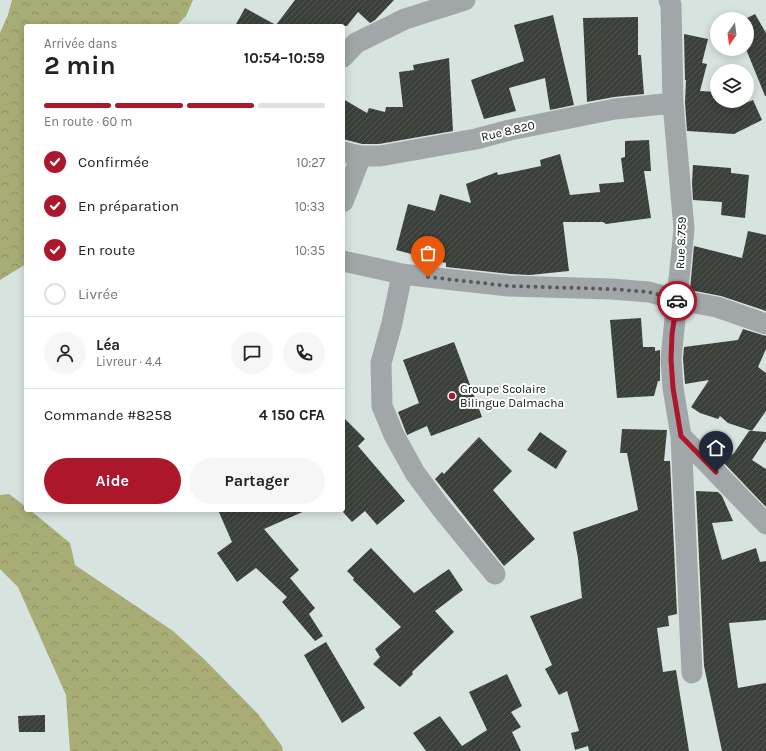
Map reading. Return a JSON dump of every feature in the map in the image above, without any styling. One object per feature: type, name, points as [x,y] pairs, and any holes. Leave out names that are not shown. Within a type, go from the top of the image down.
[{"type":"street","points":[[345,56],[356,43],[405,19],[465,0]]},
{"type":"street","name":"Rue 8.759","points":[[669,0],[671,5],[672,103],[684,229],[678,300],[672,334],[671,359],[673,388],[681,436],[692,673]]},
{"type":"street","name":"Rue 8.820","points":[[352,154],[380,156],[476,139],[510,130],[615,109],[672,103]]},
{"type":"street","points":[[345,191],[352,154]]},
{"type":"street","points":[[345,261],[402,274],[509,286],[611,289],[649,292],[678,300],[717,307],[766,324]]},
{"type":"street","points":[[402,274],[392,323],[381,363],[382,406],[394,435],[415,473],[441,508],[495,574]]},
{"type":"street","points":[[681,436],[766,524]]},
{"type":"green space","points":[[12,0],[193,0],[186,16],[178,24],[24,24],[24,265],[0,280],[0,33],[8,15]]},
{"type":"green space","points":[[9,494],[24,505],[24,512],[32,512],[70,543],[75,565],[173,631],[204,659],[258,714],[282,746],[283,751],[70,751],[66,695],[18,587],[0,569],[0,495]]},
{"type":"building","points":[[295,0],[394,0],[375,20],[370,23],[358,12],[347,26],[345,26],[345,24],[277,24]]},
{"type":"building","points":[[245,8],[274,24],[236,24]]},
{"type":"building","points":[[754,14],[766,33],[766,96],[754,69],[754,64],[752,64],[749,56],[754,56]]},
{"type":"building","points":[[553,15],[574,105],[550,110],[545,78],[509,88],[516,111],[484,119],[471,80],[524,61],[514,25]]},
{"type":"building","points":[[638,17],[638,55],[641,55],[644,94],[587,102],[583,18]]},
{"type":"building","points":[[684,34],[708,39],[702,63],[707,64],[700,91],[710,92],[710,108],[754,108],[754,102],[762,120],[734,134],[687,131]]},
{"type":"building","points":[[449,58],[453,131],[379,144],[362,144],[345,140],[345,100],[367,113],[369,108],[385,112],[386,107],[403,107],[399,72],[414,70],[413,65]]},
{"type":"building","points":[[649,140],[651,171],[644,171],[651,218],[606,224],[603,222],[563,222],[569,271],[530,275],[446,267],[446,263],[396,250],[408,204],[435,211],[440,194],[471,203],[466,184],[497,172],[498,175],[541,166],[540,160],[560,154],[570,195],[600,192],[599,184],[624,182],[621,158],[625,157],[625,141]]},
{"type":"building","points":[[693,165],[731,168],[731,173],[749,175],[745,218],[721,215],[722,202],[693,200]]},
{"type":"building","points":[[748,231],[766,235],[766,311],[721,296],[690,290],[694,246],[742,258]]},
{"type":"building","points":[[641,318],[643,347],[655,347],[655,351],[660,350],[660,381],[658,381],[654,396],[617,398],[610,320]]},
{"type":"building","points":[[743,329],[766,336],[766,349],[758,367],[766,373],[766,411],[752,431],[728,423],[720,416],[718,419],[700,413],[691,407],[709,380],[685,384],[683,359],[684,347],[738,340]]},
{"type":"building","name":"Groupe Scolaire Bilingue Dalmacha","points":[[454,342],[482,417],[431,436],[427,426],[407,435],[398,412],[419,403],[403,360]]},
{"type":"building","points":[[345,419],[365,439],[358,446],[405,501],[377,525],[365,511],[352,522],[343,512],[345,512]]},
{"type":"building","points":[[622,429],[667,430],[664,461],[670,461],[677,614],[668,616],[669,626],[657,628],[663,672],[676,670],[689,751],[589,751],[588,746],[575,750],[571,733],[579,731],[567,691],[559,695],[545,669],[552,665],[530,616],[582,598],[578,558],[573,532],[638,510],[627,453],[620,453]]},
{"type":"building","points":[[749,431],[766,432],[766,439],[752,460],[766,469],[766,507],[723,462],[734,453]]},
{"type":"building","points":[[540,432],[567,451],[556,469],[527,450]]},
{"type":"building","points":[[479,437],[512,471],[493,490],[535,539],[504,566],[435,479],[442,472],[444,474]]},
{"type":"building","points":[[696,491],[718,492],[722,496],[733,521],[712,523],[722,560],[756,548],[760,562],[766,561],[766,620],[729,623],[738,688],[766,683],[766,751],[722,751],[704,666]]},
{"type":"building","points":[[219,512],[302,512],[264,529],[299,570],[290,578],[315,608],[309,614],[323,636],[315,641],[282,602],[287,597],[256,568],[237,582],[217,553],[232,542]]},
{"type":"building","points":[[371,548],[414,593],[449,569],[463,590],[435,611],[454,632],[412,672],[413,674],[400,687],[373,664],[380,657],[375,649],[401,627],[353,580],[354,578],[347,571]]},
{"type":"building","points":[[326,642],[365,708],[342,723],[304,655]]},
{"type":"building","points":[[507,674],[522,706],[511,712],[521,727],[512,732],[521,751],[426,751],[413,733],[440,716],[462,746],[487,730],[469,692]]},
{"type":"building","points":[[45,715],[45,732],[19,732],[18,716]]},
{"type":"way so far","points":[[428,277],[509,286],[611,289],[649,292],[678,300],[677,301]]},
{"type":"place","name":"Groupe Scolaire Bilingue Dalmacha","points":[[452,396]]},
{"type":"route","points":[[677,301],[672,334],[671,359],[673,388],[681,436],[716,472]]}]
